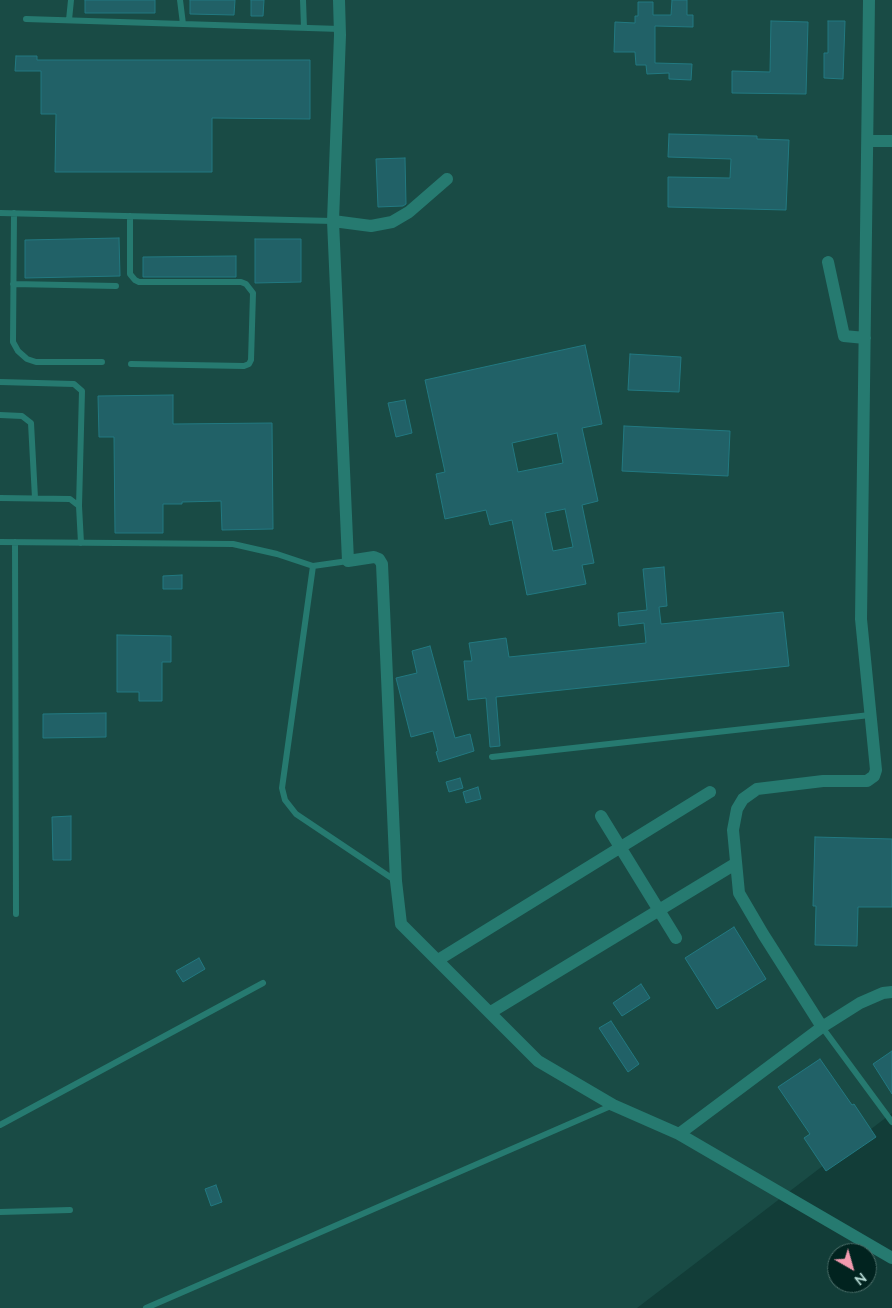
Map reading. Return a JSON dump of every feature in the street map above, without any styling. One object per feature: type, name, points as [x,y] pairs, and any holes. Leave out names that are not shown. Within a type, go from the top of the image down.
[{"type":"street","points":[[339,0],[340,29],[333,221],[348,561],[374,558],[379,559],[382,564],[396,881],[401,924],[538,1060],[613,1105],[679,1134],[892,1258]]},
{"type":"street","points":[[822,1027],[739,893],[732,830],[737,809],[743,798],[757,789],[823,781],[866,781],[874,776],[876,770],[861,620],[869,0]]},
{"type":"street","points":[[868,141],[892,141]]},
{"type":"street","points":[[333,221],[371,226],[392,222],[409,212],[447,180]]},
{"type":"street","points":[[828,262],[844,336],[865,338]]},
{"type":"street","points":[[438,960],[710,792]]},
{"type":"street","points":[[601,816],[676,938]]},
{"type":"street","points":[[491,1012],[735,864]]},
{"type":"street","points":[[679,1134],[822,1027],[860,1003],[883,993],[892,992]]},
{"type":"lane","points":[[69,20],[71,0]]},
{"type":"lane","points":[[180,0],[183,24]]},
{"type":"lane","points":[[303,0],[304,28]]},
{"type":"lane","points":[[26,19],[340,29]]},
{"type":"lane","points":[[0,213],[333,221]]},
{"type":"lane","points":[[14,213],[13,342],[18,351],[27,359],[36,362],[102,362]]},
{"type":"lane","points":[[130,216],[130,274],[135,280],[140,282],[241,282],[246,284],[253,293],[251,360],[249,364],[244,366],[131,364]]},
{"type":"lane","points":[[13,284],[116,286]]},
{"type":"lane","points":[[0,382],[74,384],[82,391],[79,506],[82,543]]},
{"type":"lane","points":[[0,415],[22,416],[31,423],[35,498]]},
{"type":"lane","points":[[0,498],[70,499],[79,506]]},
{"type":"lane","points":[[0,542],[233,544],[277,554],[313,566],[348,561]]},
{"type":"lane","points":[[15,542],[16,914]]},
{"type":"lane","points":[[313,566],[282,788],[285,800],[296,814],[396,881]]},
{"type":"lane","points":[[492,757],[870,715]]},
{"type":"lane","points":[[0,1125],[263,983]]},
{"type":"lane","points":[[822,1027],[892,1122]]},
{"type":"lane","points":[[146,1308],[613,1105]]},
{"type":"lane","points":[[0,1212],[70,1210]]},
{"type":"shaded area","points":[[0,0],[892,0],[892,1113],[637,1308],[0,1308]]},
{"type":"building","points":[[85,0],[155,0],[155,13],[85,13]]},
{"type":"building","points":[[190,0],[235,0],[234,15],[190,14]]},
{"type":"building","points":[[251,0],[264,0],[263,16],[251,16]]},
{"type":"building","points":[[672,0],[687,0],[687,15],[693,15],[693,27],[655,26],[655,63],[692,64],[691,80],[669,79],[669,73],[647,74],[646,65],[636,65],[635,52],[614,52],[615,22],[635,23],[635,16],[638,16],[638,2],[653,2],[653,15],[671,15]]},
{"type":"building","points":[[771,21],[808,22],[806,94],[732,93],[732,71],[770,72]]},
{"type":"building","points":[[828,21],[845,21],[843,79],[824,78],[824,53],[828,53]]},
{"type":"building","points":[[16,56],[37,56],[37,60],[310,60],[310,119],[212,118],[212,172],[55,172],[56,114],[41,114],[41,71],[15,71]]},
{"type":"building","points":[[669,134],[757,136],[757,139],[789,140],[786,210],[668,207],[668,177],[730,178],[731,159],[668,157]]},
{"type":"building","points":[[405,158],[406,204],[403,206],[378,207],[376,159]]},
{"type":"building","points":[[119,238],[120,276],[25,278],[25,240]]},
{"type":"building","points":[[255,239],[301,239],[301,282],[255,283]]},
{"type":"building","points":[[236,256],[236,277],[143,277],[143,257]]},
{"type":"building","points":[[585,345],[602,424],[582,428],[598,501],[582,505],[594,563],[582,565],[586,584],[527,595],[512,520],[490,525],[486,510],[445,519],[436,474],[445,472],[425,380]],"holes":[[[557,433],[563,463],[518,472],[512,443]],[[565,509],[573,547],[553,551],[545,513]]]},
{"type":"building","points":[[630,354],[681,357],[679,392],[628,390]]},
{"type":"building","points":[[173,395],[173,424],[272,423],[273,529],[222,530],[221,501],[163,504],[163,533],[115,533],[114,437],[99,437],[98,396]]},
{"type":"building","points":[[405,400],[412,433],[396,437],[388,403]]},
{"type":"building","points":[[624,426],[730,431],[728,476],[622,471]]},
{"type":"building","points":[[664,567],[667,606],[659,607],[661,624],[783,612],[789,666],[496,697],[500,746],[490,747],[486,698],[468,700],[464,661],[472,661],[469,643],[506,638],[509,657],[646,643],[644,623],[619,626],[618,613],[647,610],[643,569]]},
{"type":"building","points":[[182,575],[182,589],[163,589],[163,576]]},
{"type":"building","points":[[117,635],[171,636],[171,662],[162,662],[162,701],[139,701],[139,692],[117,692]]},
{"type":"building","points":[[430,646],[455,738],[470,734],[474,751],[439,762],[433,731],[411,737],[396,678],[417,673],[412,651]]},
{"type":"building","points":[[106,713],[106,737],[43,738],[43,714]]},
{"type":"building","points":[[460,778],[463,788],[449,792],[446,782]]},
{"type":"building","points":[[478,787],[481,799],[466,803],[463,792]]},
{"type":"building","points":[[71,816],[71,860],[53,860],[52,817]]},
{"type":"building","points":[[815,837],[892,839],[892,907],[858,907],[857,946],[815,945],[816,906],[813,906]]},
{"type":"building","points":[[734,927],[766,979],[717,1009],[685,958]]},
{"type":"building","points":[[199,958],[205,969],[183,982],[176,971]]},
{"type":"building","points":[[641,984],[650,998],[622,1016],[613,1003]]},
{"type":"building","points":[[611,1021],[639,1064],[628,1072],[599,1028]]},
{"type":"building","points":[[892,1051],[892,1094],[873,1064]]},
{"type":"building","points":[[820,1059],[876,1137],[826,1171],[804,1138],[810,1134],[778,1087]]},
{"type":"building","points":[[216,1185],[222,1202],[211,1206],[205,1189]]}]
